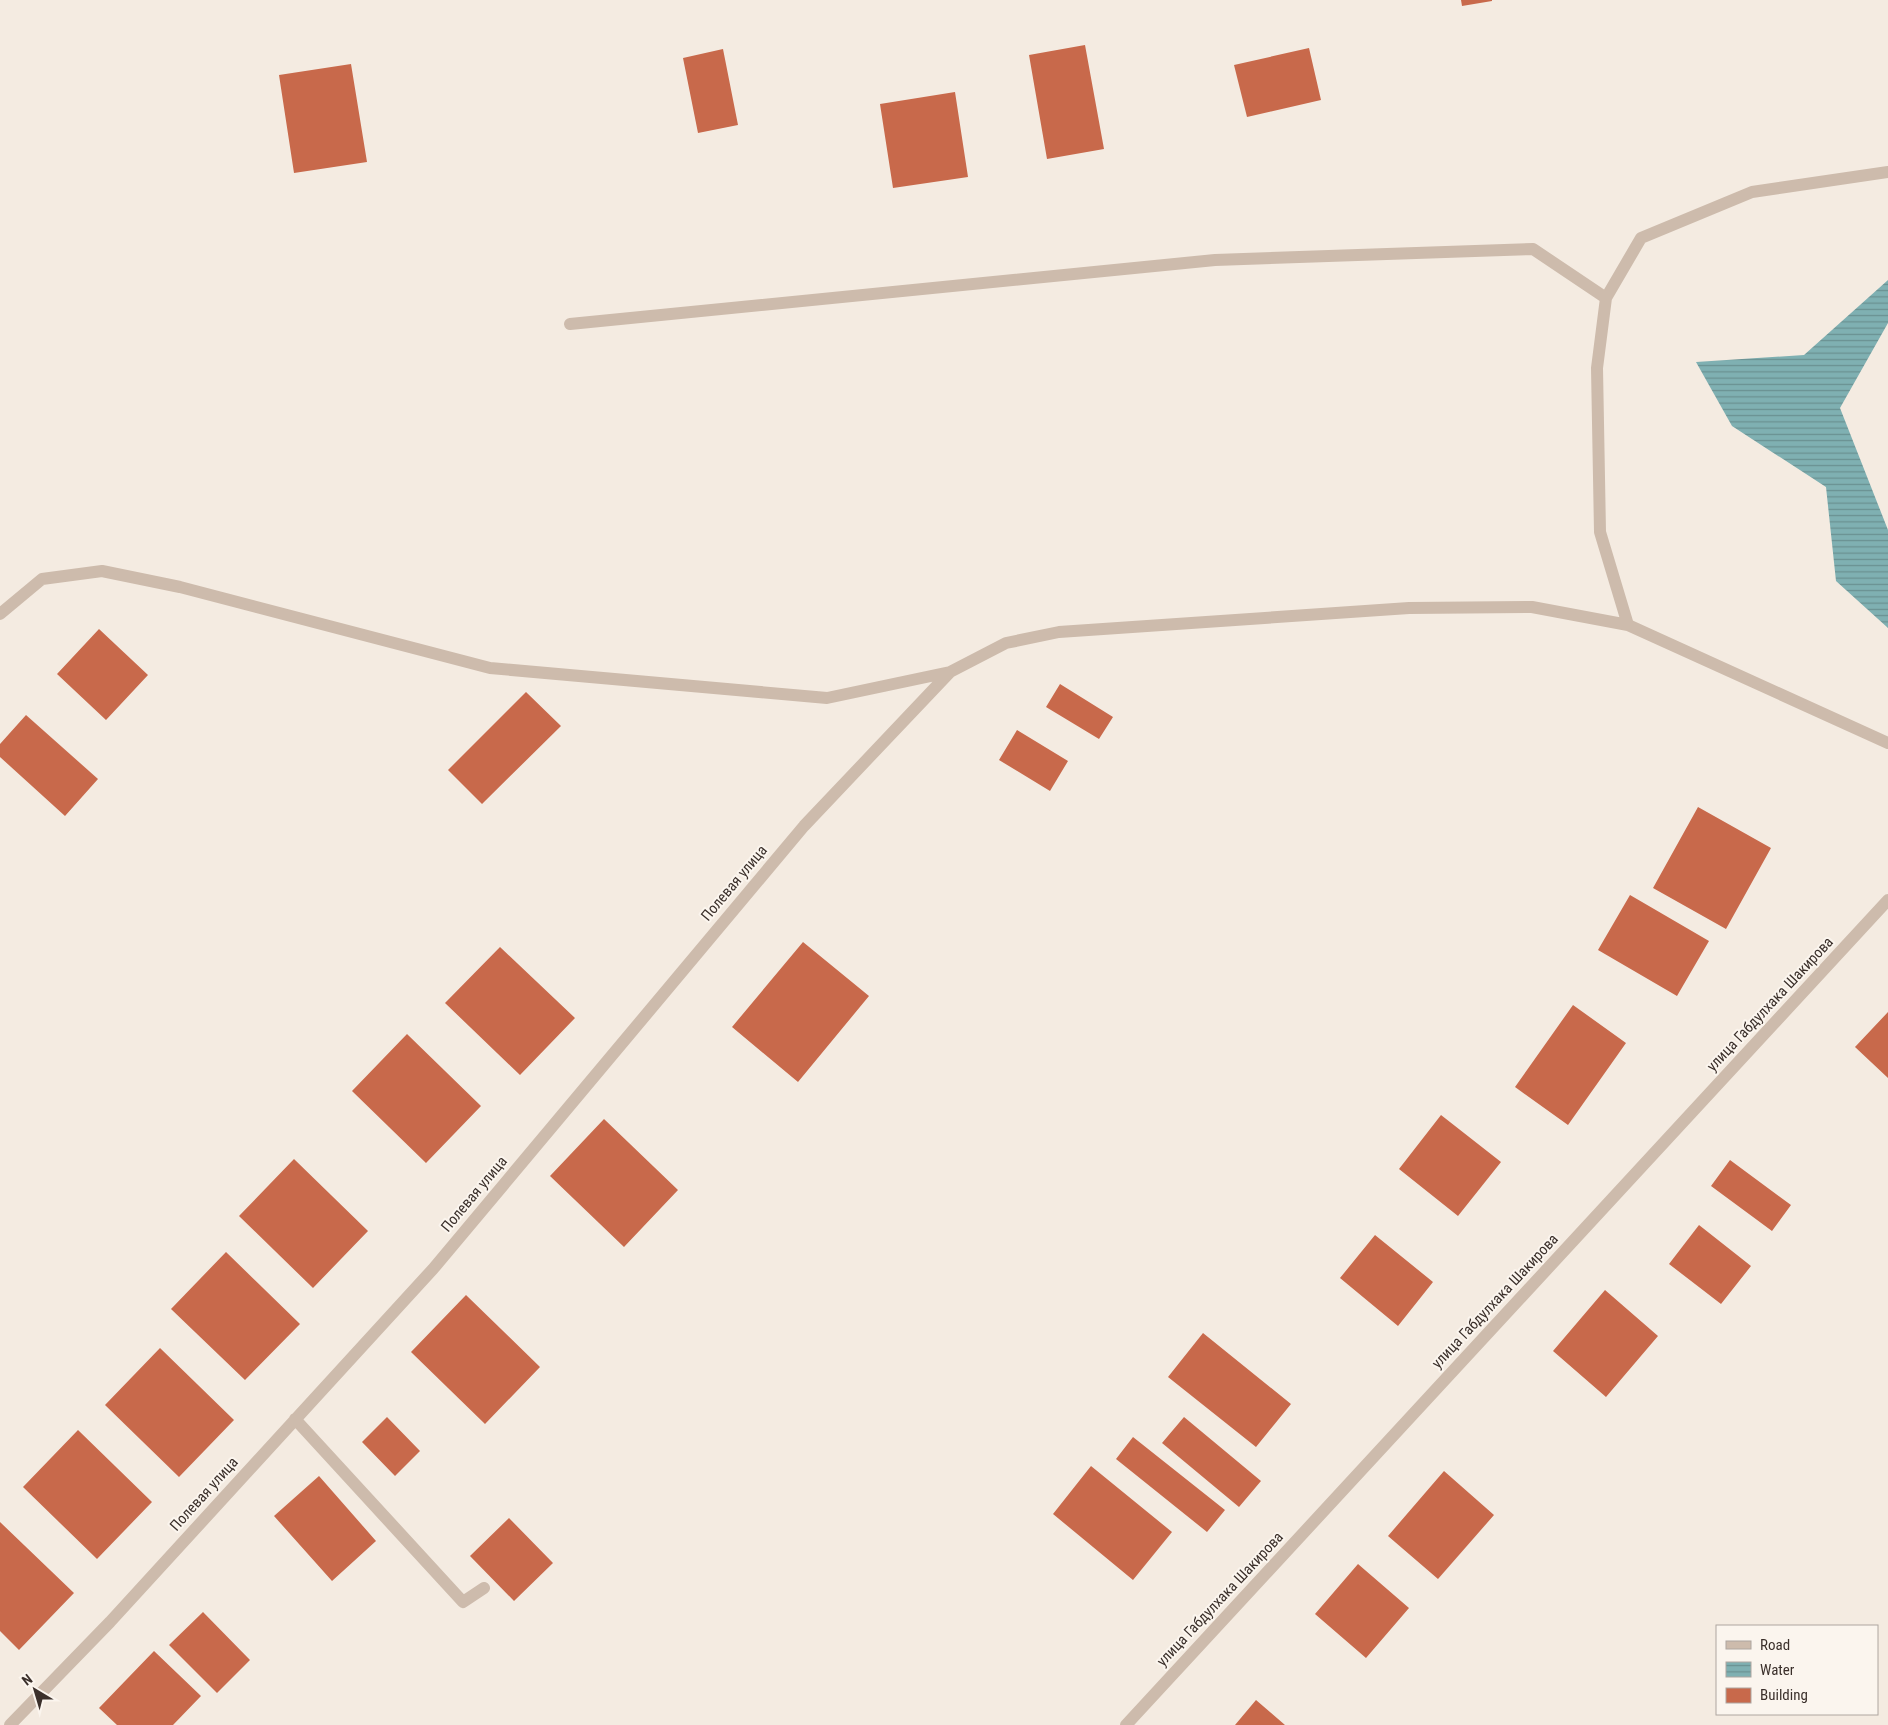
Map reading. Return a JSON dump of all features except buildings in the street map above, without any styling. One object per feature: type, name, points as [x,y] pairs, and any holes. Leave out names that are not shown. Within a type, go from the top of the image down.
[{"type":"street","points":[[1628,625],[1600,532],[1597,368],[1606,298],[1640,238],[1752,192],[1888,172]]},
{"type":"street","points":[[570,324],[1215,260],[1533,248],[1606,298]]},
{"type":"street","points":[[0,614],[42,579],[102,571],[180,587],[490,668],[827,698],[950,672],[1006,643],[1059,632],[1400,608],[1532,607],[1628,625],[1888,743]]},
{"type":"street","name":"Полевая улица","points":[[10,1725],[110,1622],[433,1268],[804,826],[950,672]]},
{"type":"street","name":"улица Габдулхака Шакирова","points":[[1126,1725],[1888,900]]},
{"type":"street","points":[[295,1419],[463,1602],[484,1588]]},
{"type":"water","points":[[1888,280],[1888,323],[1840,408],[1888,530],[1888,628],[1836,581],[1826,487],[1732,426],[1696,362],[1804,355]]}]
